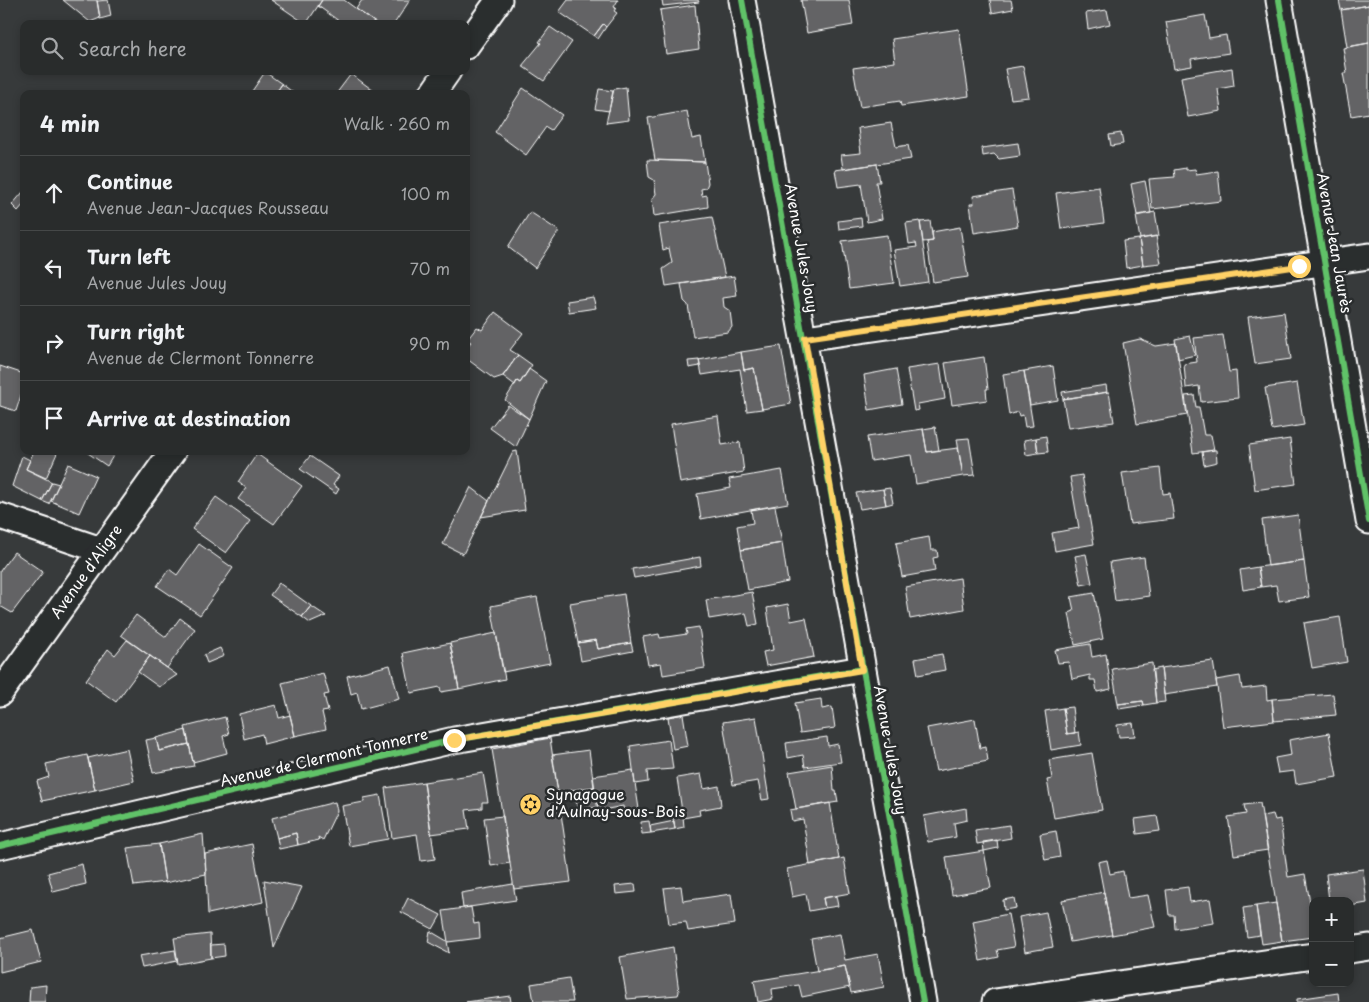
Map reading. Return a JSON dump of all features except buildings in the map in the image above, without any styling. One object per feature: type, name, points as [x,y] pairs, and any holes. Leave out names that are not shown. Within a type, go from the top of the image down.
[{"type":"street","points":[[470,40],[499,0]]},
{"type":"street","name":"Avenue Jules Jouy","points":[[742,0],[805,338],[862,670],[923,1002]]},
{"type":"street","name":"Avenue Jean Jaurès","points":[[1279,0],[1369,521]]},
{"type":"street","points":[[435,90],[445,75]]},
{"type":"street","points":[[805,338],[1369,256]]},
{"type":"street","name":"Avenue d'Aligre","points":[[0,693],[170,455]]},
{"type":"street","points":[[0,516],[101,550]]},
{"type":"street","name":"Avenue de Clermont Tonnerre","points":[[0,846],[454,740],[862,670]]},
{"type":"street","points":[[1354,949],[1369,947]]},
{"type":"street","points":[[995,1002],[1309,957]]},
{"type":"cycle path","points":[[742,0],[923,1002]]},
{"type":"cycle path","points":[[1279,0],[1369,521]]},
{"type":"cycle path","points":[[0,846],[454,740],[862,669]]},
{"type":"place","name":"Synagogue d'Aulnay-sous-Bois","points":[[530,804]]},
{"type":"route","points":[[454,740],[862,670],[805,338],[1299,266]]}]
